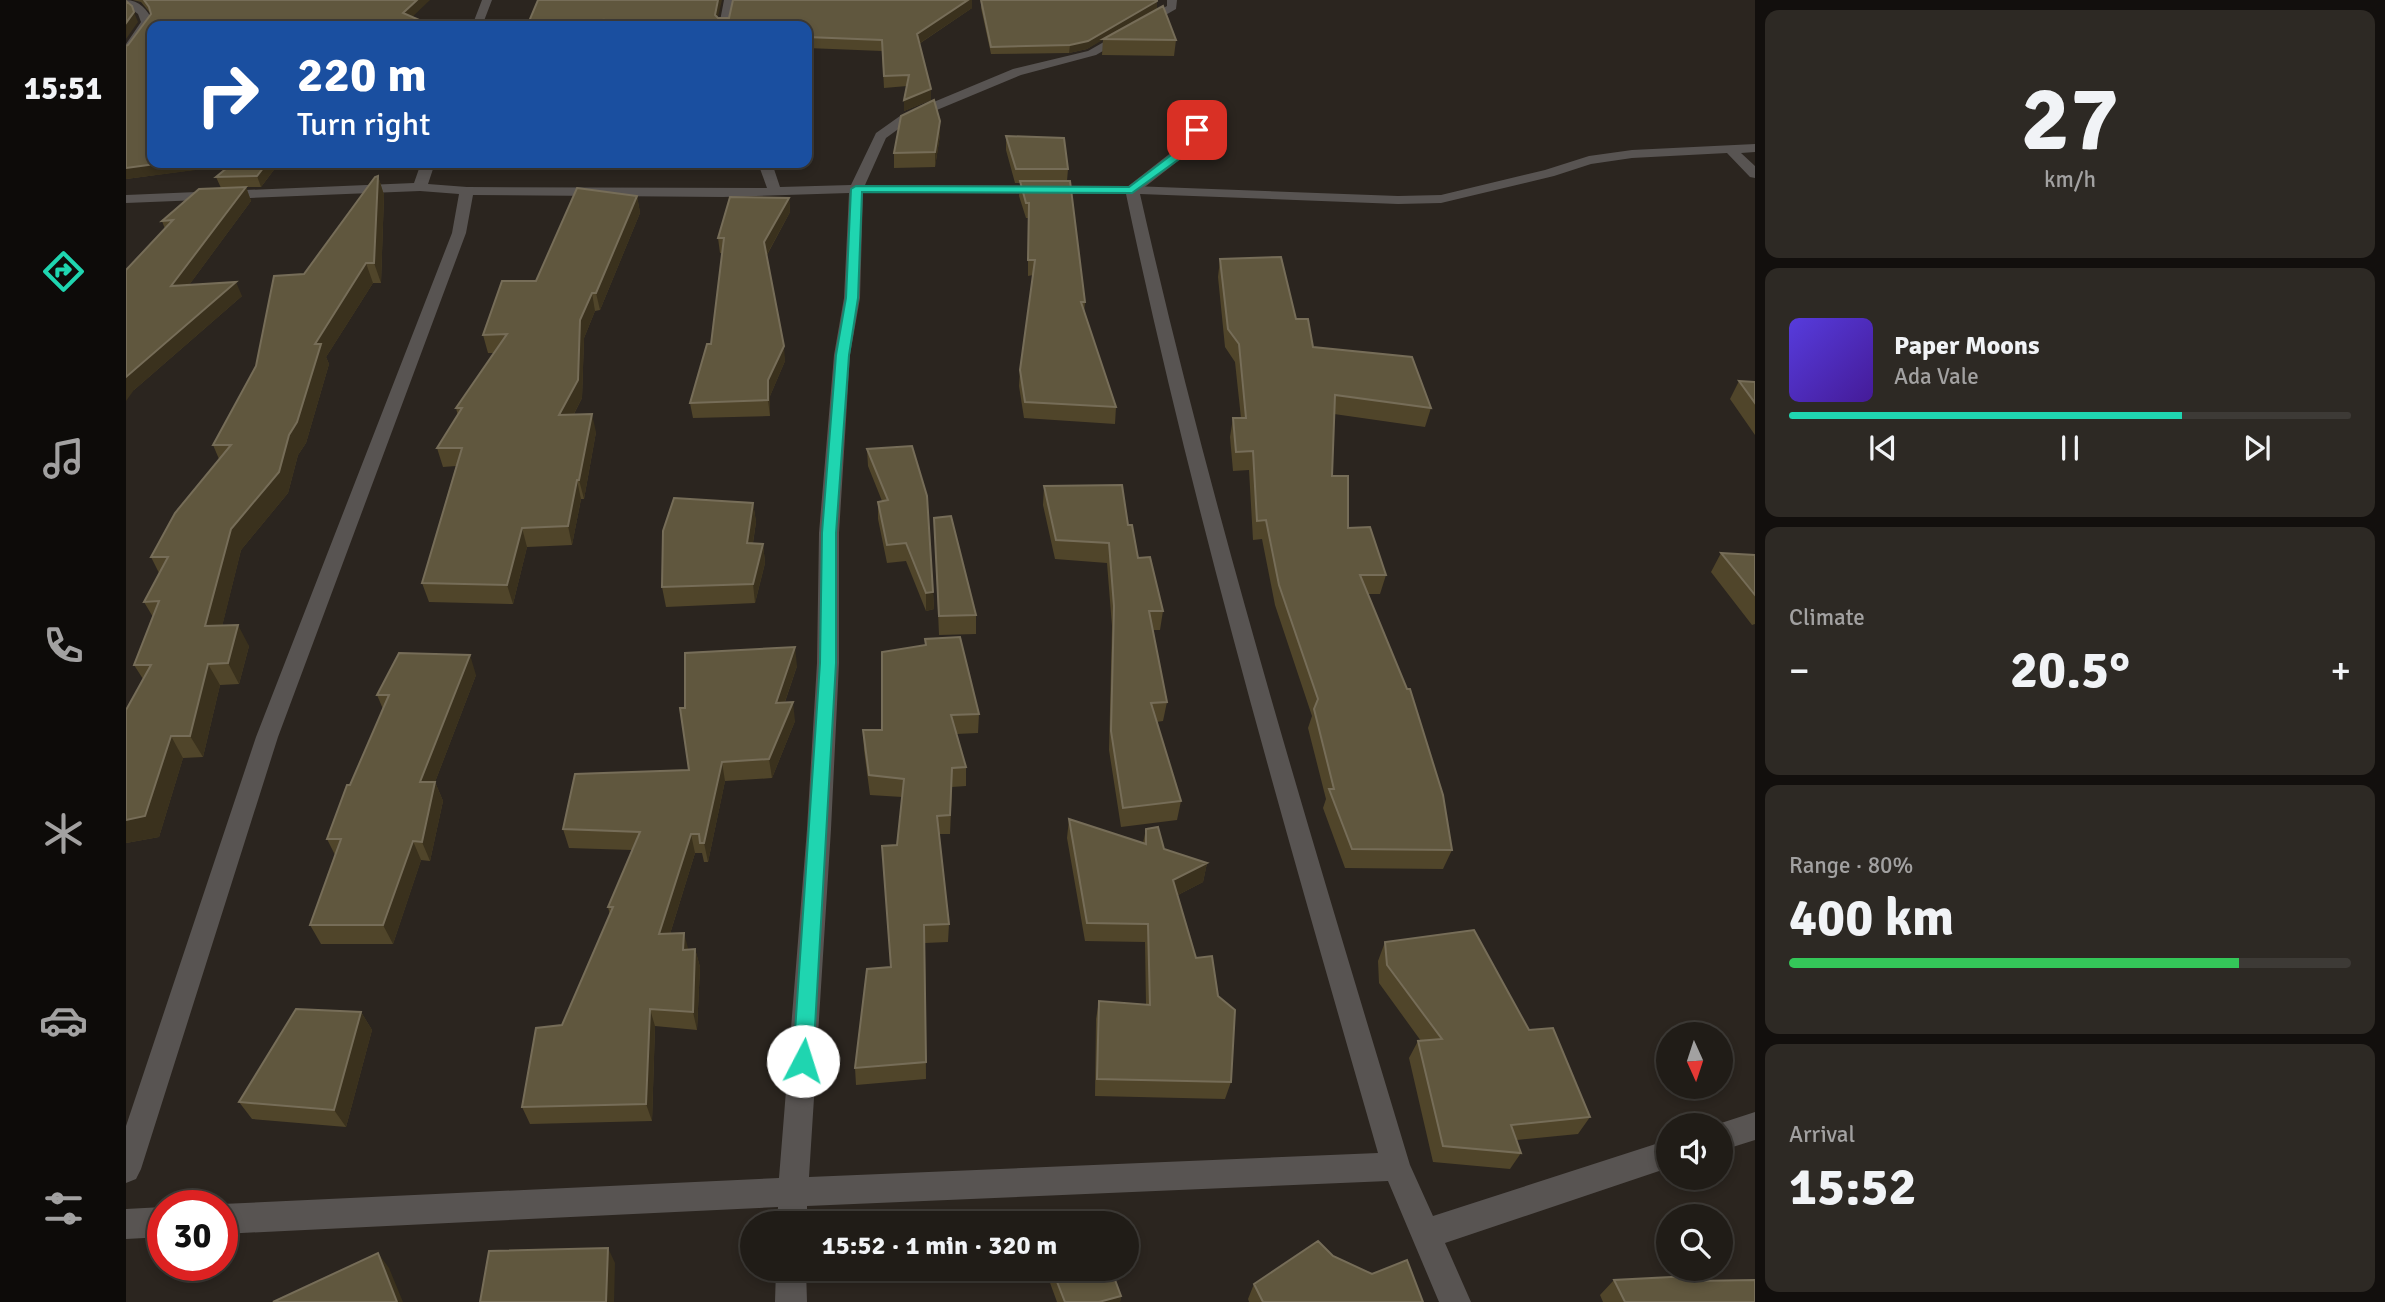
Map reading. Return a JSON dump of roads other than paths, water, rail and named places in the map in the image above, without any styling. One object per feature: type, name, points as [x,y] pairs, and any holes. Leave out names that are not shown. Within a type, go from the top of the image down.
[{"type":"street","points":[[479,21],[487,0]]},
{"type":"street","points":[[726,21],[729,0]]},
{"type":"street","points":[[792,1211],[820,815],[828,663],[829,533],[842,355],[852,298],[856,189],[881,136],[904,119],[1017,72],[1091,53],[1151,21],[1172,7],[1172,0]]},
{"type":"street","points":[[126,1],[145,15],[147,22],[126,52]]},
{"type":"street","points":[[1132,190],[1182,151],[1211,109]]},
{"type":"street","points":[[126,199],[420,187],[467,191],[1132,190],[1398,200],[1441,199],[1549,173],[1589,160],[1632,154],[1755,148]]},
{"type":"street","points":[[1730,149],[1755,174]]},
{"type":"street","points":[[420,187],[426,168]]},
{"type":"street","points":[[767,168],[775,192]]},
{"type":"street","points":[[1132,190],[1168,351],[1243,642],[1396,1166],[1455,1302]]},
{"type":"street","points":[[126,1169],[267,737],[459,233],[467,191]]},
{"type":"street","points":[[1733,1133],[1755,1126]]},
{"type":"street","points":[[1425,1234],[1656,1158]]},
{"type":"street","points":[[238,1218],[1396,1166]]},
{"type":"street","points":[[126,1224],[147,1223]]},
{"type":"street","points":[[791,1281],[791,1302]]}]
